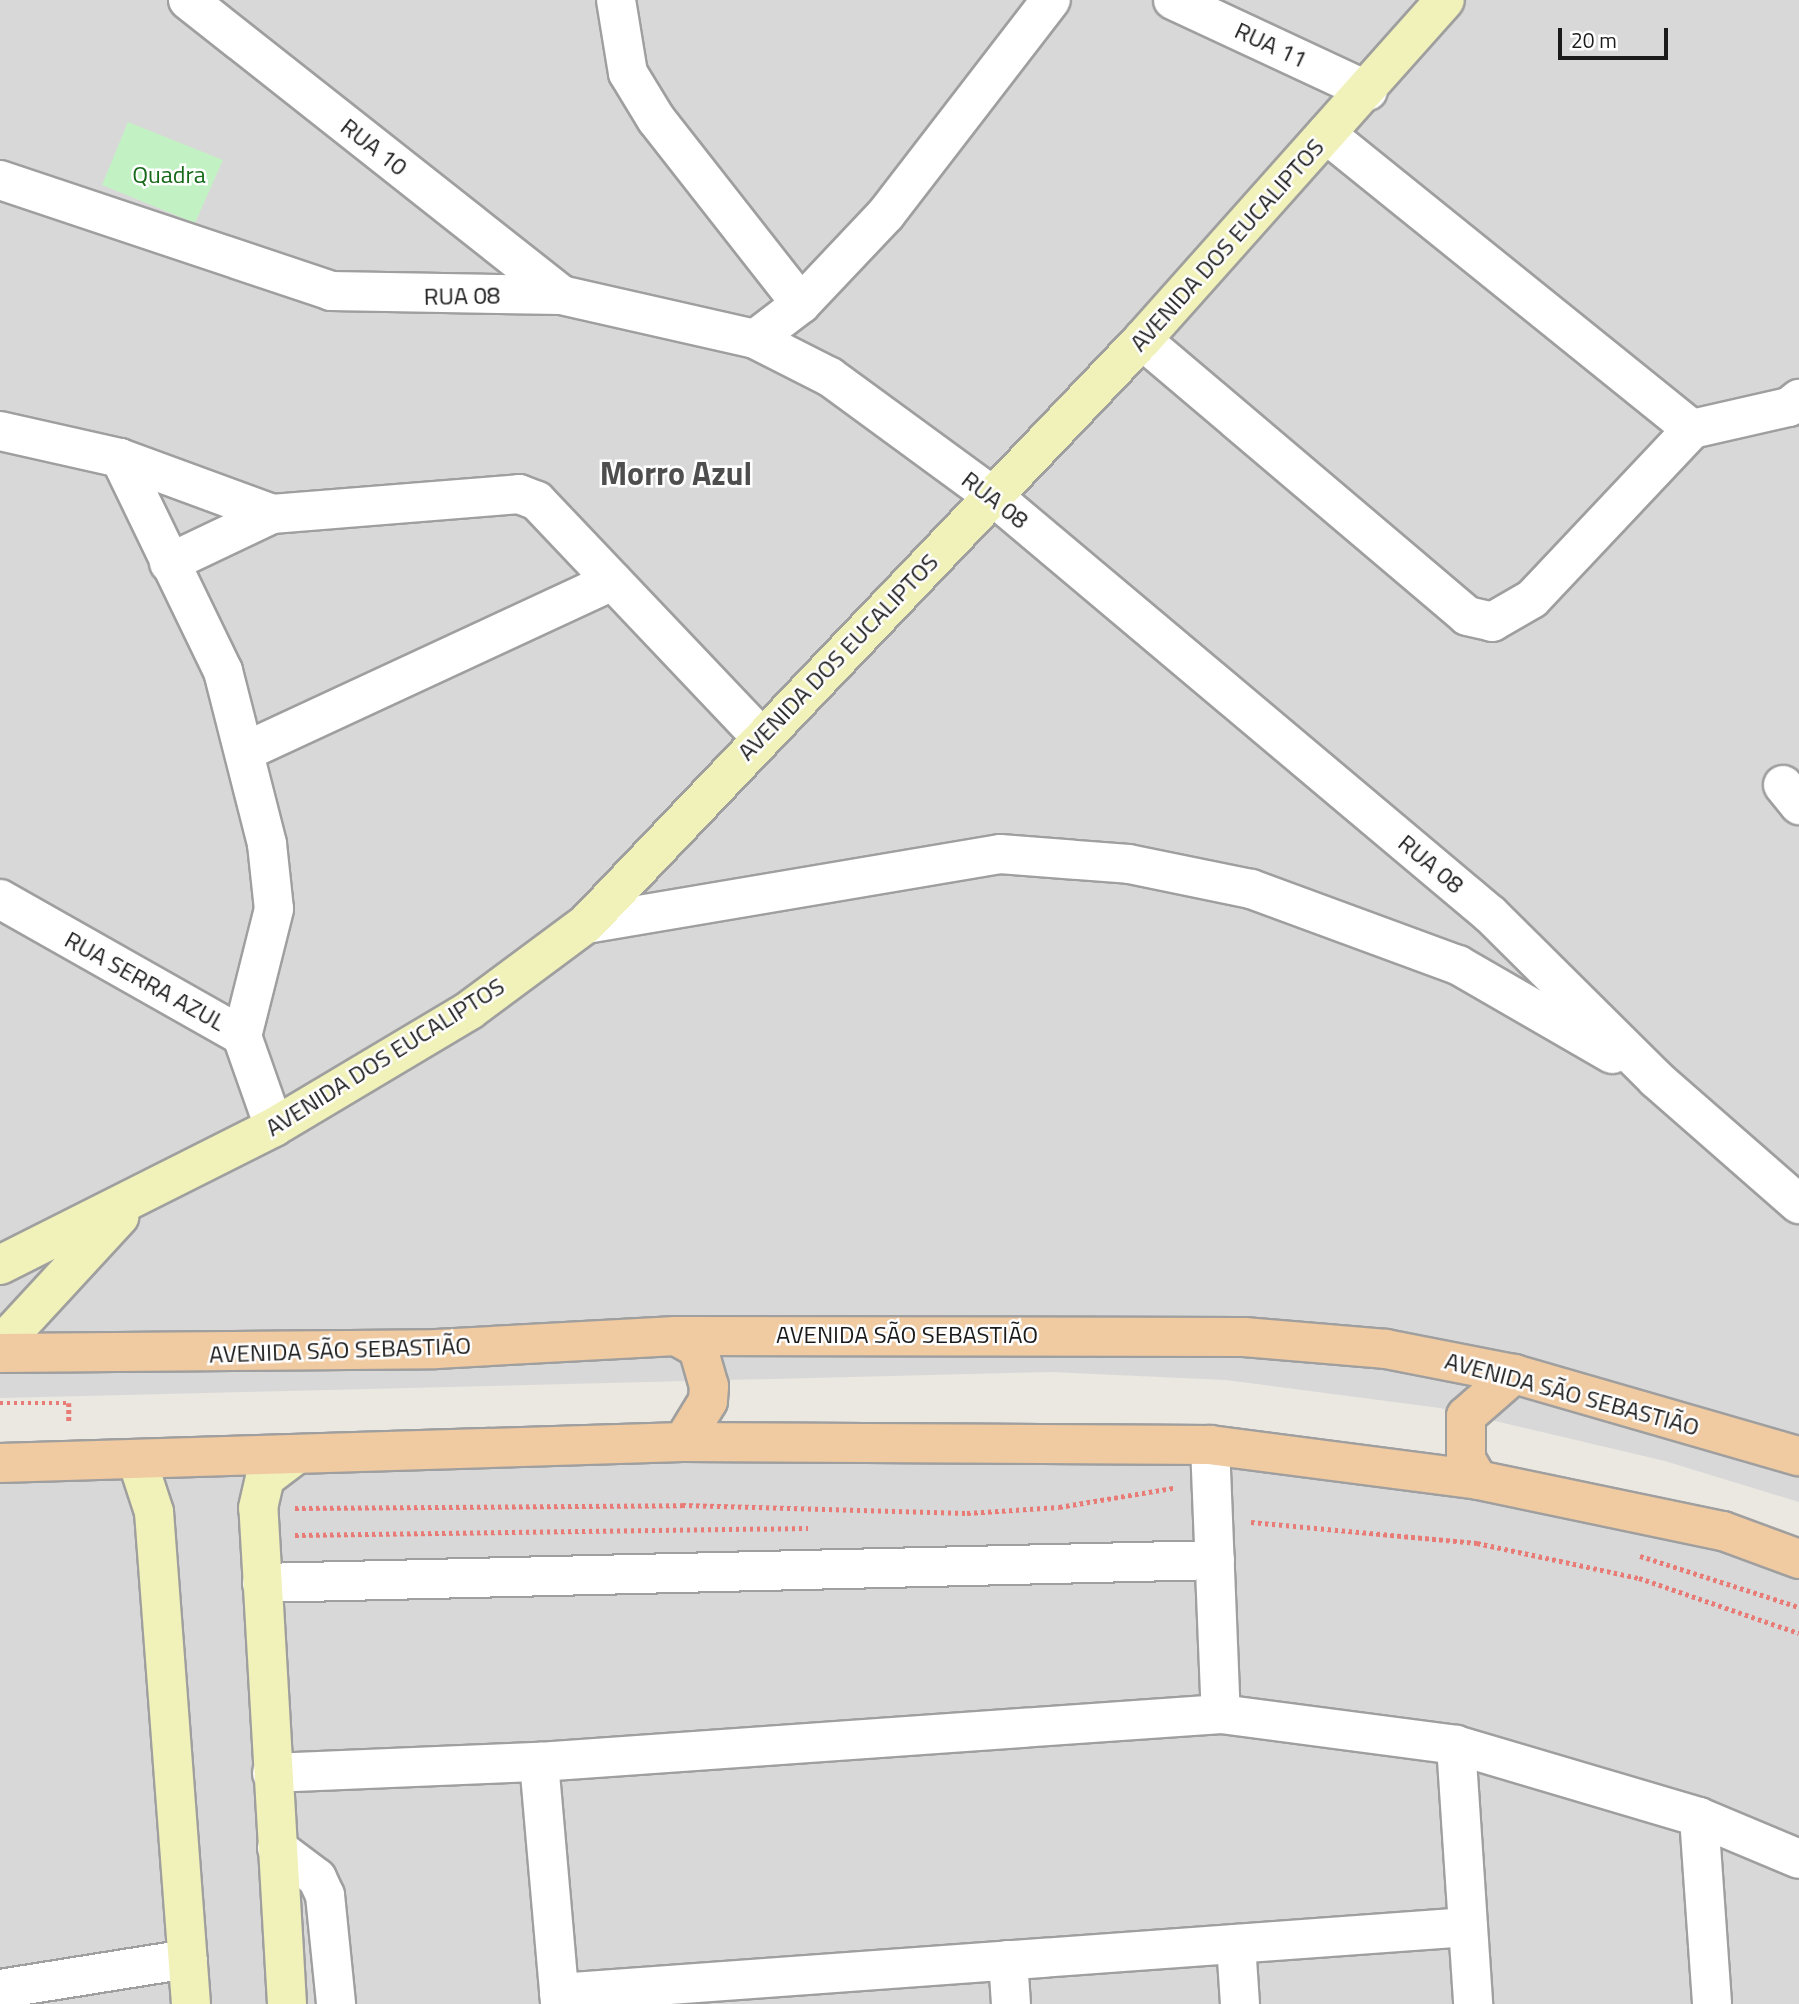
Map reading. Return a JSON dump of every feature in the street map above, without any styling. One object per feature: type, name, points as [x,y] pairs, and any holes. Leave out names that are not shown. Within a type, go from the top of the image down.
[{"type":"main road","name":"AVENIDA SÃO SEBASTIÃO","points":[[0,1353],[422,1349],[676,1336],[1244,1336],[1387,1349],[1514,1374],[1799,1456]]},
{"type":"main road","points":[[676,1336],[698,1348],[709,1386],[708,1401],[683,1442]]},
{"type":"main road","points":[[1478,1480],[1466,1459],[1466,1416],[1514,1374]]},
{"type":"main road","points":[[0,1463],[138,1463],[683,1442],[1210,1445],[1478,1480],[1723,1531],[1799,1559]]},
{"type":"street","name":"RUA 10","points":[[188,0],[561,295]]},
{"type":"street","points":[[616,0],[628,73],[656,119],[801,303]]},
{"type":"street","points":[[755,339],[801,303],[886,215],[1051,0]]},
{"type":"street","name":"RUA 11","points":[[1173,0],[1368,91]]},
{"type":"street","name":"AVENIDA DOS EUCALIPTOS","points":[[137,1198],[274,1127],[470,1010],[586,925],[760,736],[994,497],[1142,340],[1326,134],[1368,91],[1445,0]]},
{"type":"street","points":[[1326,134],[1692,429]]},
{"type":"street","name":"RUA 08","points":[[0,180],[331,291],[561,295],[755,339],[830,377],[994,497],[1491,915],[1656,1079],[1799,1204]]},
{"type":"street","points":[[1142,340],[1467,616],[1492,622],[1532,599],[1692,429],[1796,408]]},
{"type":"street","points":[[0,430],[120,458],[272,513]]},
{"type":"street","points":[[120,458],[223,671],[246,751],[274,909],[242,1036]]},
{"type":"street","points":[[169,563],[272,513],[519,494],[552,514],[760,736]]},
{"type":"street","points":[[246,751],[612,581]]},
{"type":"street","points":[[586,925],[1000,854],[1129,864],[1251,889],[1458,965],[1656,1079]]},
{"type":"street","name":"RUA SERRA AZUL","points":[[0,899],[242,1036],[274,1127]]},
{"type":"street","points":[[1458,965],[1491,915]]},
{"type":"street","points":[[0,1265],[137,1198]]},
{"type":"street","points":[[0,1346],[137,1198]]},
{"type":"street","points":[[1210,1445],[1221,1714]]},
{"type":"street","points":[[287,2004],[258,1508],[265,1478],[294,1456]]},
{"type":"street","points":[[138,1463],[154,1511],[191,2004]]},
{"type":"street","points":[[262,1583],[1215,1559]]},
{"type":"street","points":[[272,1773],[539,1762],[1221,1714],[1456,1745],[1699,1817],[1799,1859]]},
{"type":"street","points":[[1456,1745],[1473,2004]]},
{"type":"street","points":[[539,1762],[560,1998],[782,1990],[1008,1961],[1468,1927]]},
{"type":"street","points":[[1699,1817],[1712,2004]]},
{"type":"street","points":[[277,1848],[317,1878],[325,1895],[335,2004]]},
{"type":"street","points":[[1236,1944],[1240,2004]]},
{"type":"street","points":[[0,1989],[188,1959]]},
{"type":"street","points":[[1008,1961],[1010,2004]]},
{"type":"path","points":[[0,1403],[69,1403],[68,1462]]},
{"type":"path","points":[[258,1508],[682,1505],[967,1513],[1212,1484]]},
{"type":"path","points":[[1633,1554],[1799,1608]]},
{"type":"shaded area","points":[[0,0],[1799,0],[1799,1502],[1665,1461],[1440,1408],[1226,1380],[1051,1372],[0,1398]]},
{"type":"shaded area","points":[[1210,1445],[1799,1559],[1799,2004],[0,2004],[0,1463]]},
{"type":"green space","name":"Quadra","points":[[128,122],[223,160],[195,223],[102,185]]},
{"type":"district","name":"Morro Azul","points":[[676,473]]}]
